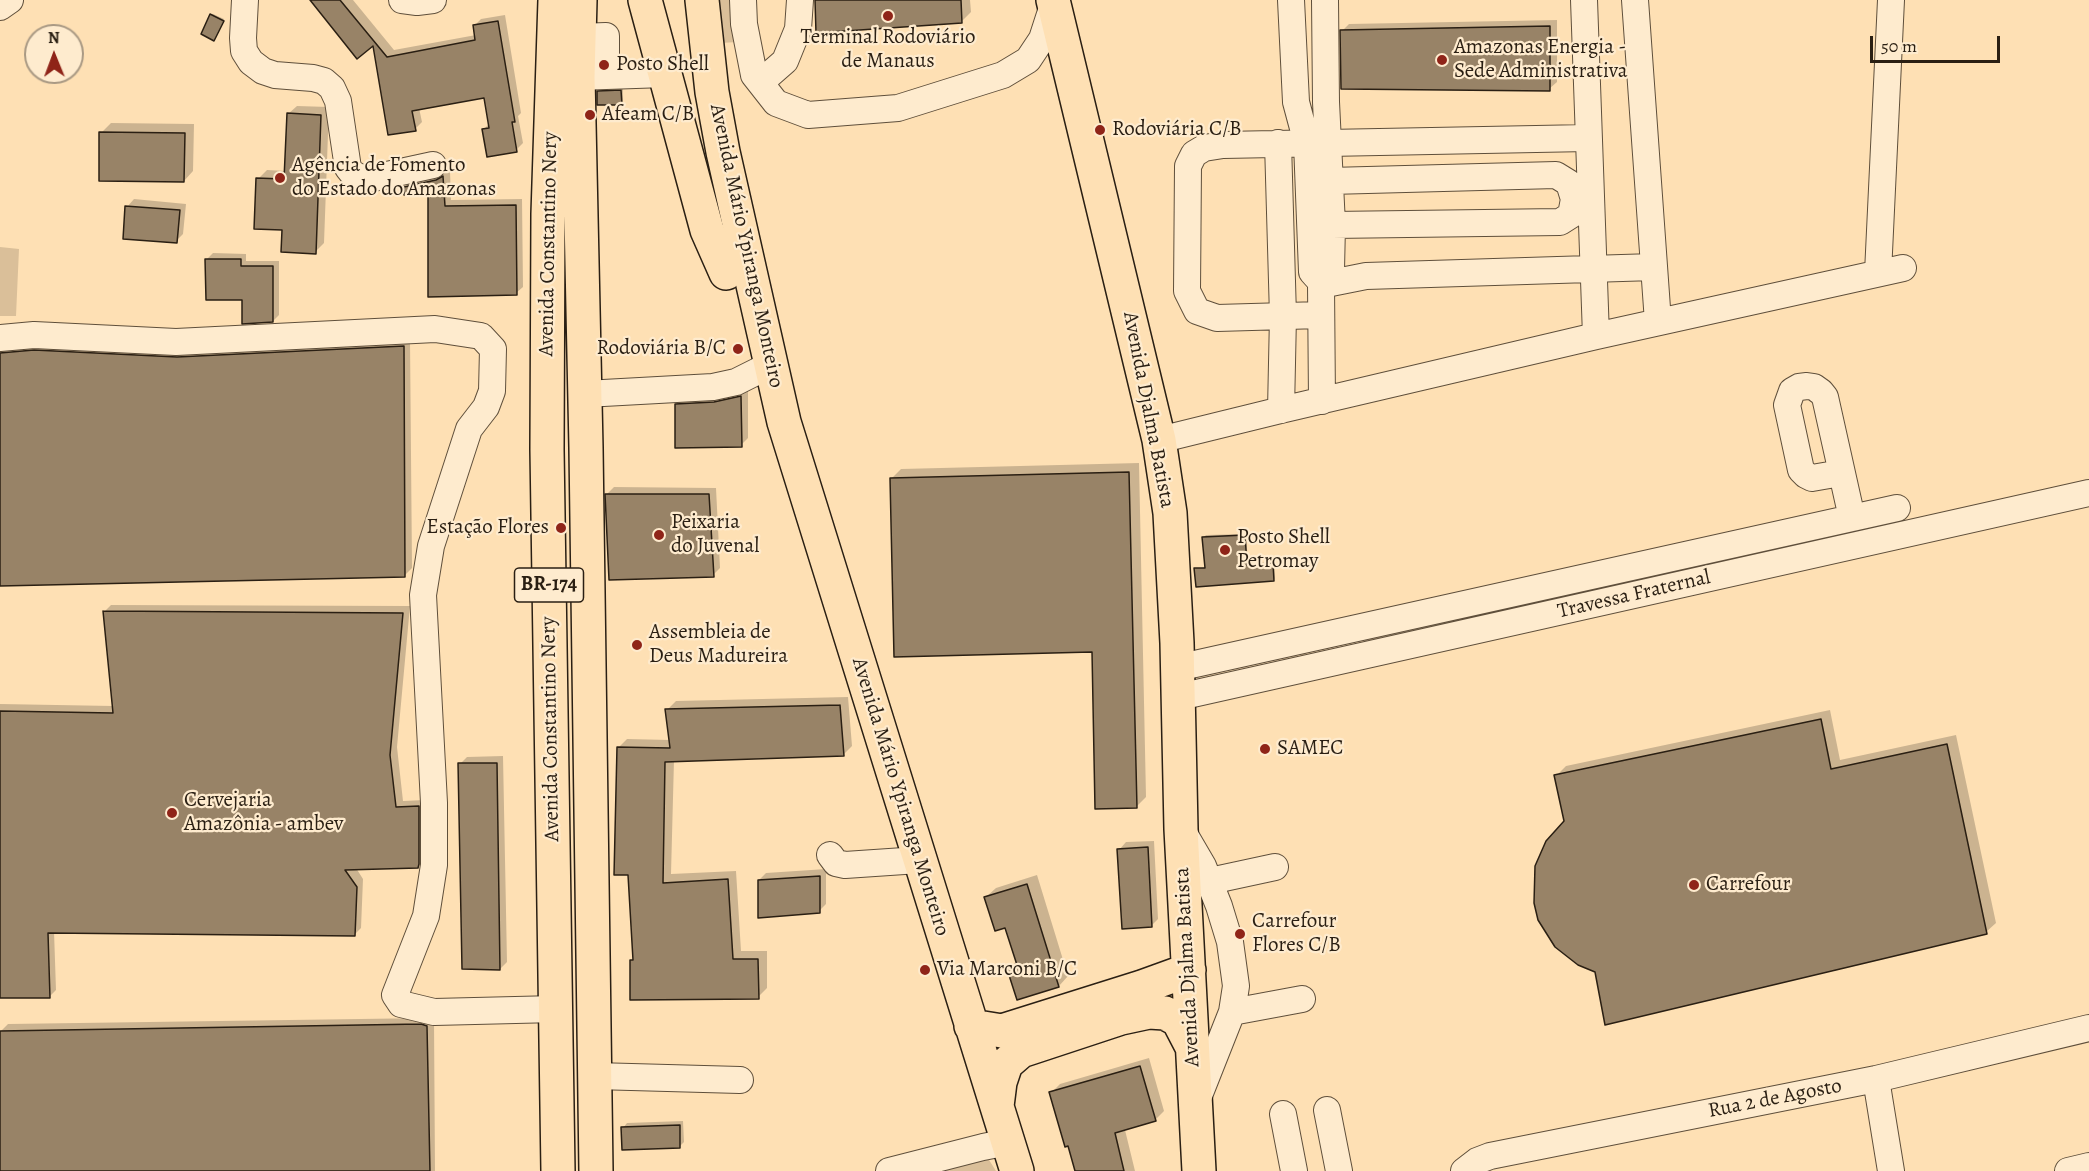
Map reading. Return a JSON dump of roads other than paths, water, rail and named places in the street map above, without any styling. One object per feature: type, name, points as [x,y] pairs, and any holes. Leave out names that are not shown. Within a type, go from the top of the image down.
[{"type":"main road","points":[[534,0],[548,214]]},
{"type":"main road","name":"Avenida Constantino Nery","points":[[555,0],[548,214],[547,449],[558,1171]]},
{"type":"main road","name":"Avenida Constantino Nery","points":[[580,0],[579,37],[592,77],[585,394],[596,1171]]},
{"type":"main road","points":[[645,0],[707,230],[726,273]]},
{"type":"main road","name":"Avenida Mário Ypiranga Monteiro","points":[[680,0],[700,142],[726,273],[766,367],[784,422],[1013,1159]]},
{"type":"main road","name":"Avenida Mário Ypiranga Monteiro","points":[[702,0],[712,92],[766,367]]},
{"type":"main road","name":"Avenida Djalma Batista","points":[[1054,1],[1159,440],[1170,513],[1178,683],[1181,829],[1199,1171]]},
{"type":"main road","points":[[971,1026],[1002,1031],[1189,970]]},
{"type":"main road","points":[[997,1108],[1000,1082],[1006,1064],[1021,1051],[1110,1021],[1149,1012],[1166,1013],[1178,1020],[1191,1045]]},
{"type":"street","points":[[0,7],[10,0]]},
{"type":"street","points":[[245,0],[243,44],[244,51],[251,62],[263,71],[274,75],[313,78],[324,81],[332,88],[338,101],[348,168],[352,173],[364,180],[433,165]]},
{"type":"street","points":[[402,0],[417,2],[433,0]]},
{"type":"street","points":[[743,0],[744,24],[754,75],[776,103],[808,115],[898,108],[1003,75],[1028,60],[1042,39],[1054,1]]},
{"type":"street","points":[[754,75],[769,75],[785,61],[798,29],[800,0]]},
{"type":"street","points":[[1584,0],[1596,336]]},
{"type":"street","points":[[1635,0],[1658,322]]},
{"type":"street","points":[[1878,273],[1891,0]]},
{"type":"street","points":[[1321,283],[1312,272],[1318,143],[1326,102],[1325,1],[1291,1],[1296,102],[1318,143],[1330,181],[1331,270],[1321,283],[1322,401]]},
{"type":"street","points":[[592,77],[665,74]]},
{"type":"street","points":[[1321,315],[1217,318],[1197,311],[1187,291],[1188,166],[1194,154],[1204,148],[1223,145],[1588,138]]},
{"type":"street","points":[[1278,143],[1283,316],[1281,410]]},
{"type":"street","points":[[1330,181],[1557,175],[1569,183],[1574,199],[1571,214],[1560,222],[1332,225]]},
{"type":"street","points":[[1321,283],[1366,276],[1654,267]]},
{"type":"street","points":[[1159,440],[1596,336],[1903,268]]},
{"type":"street","points":[[0,338],[34,335],[176,342],[435,329],[481,336],[493,349],[492,391],[486,407],[469,429],[431,546],[423,595],[434,803],[434,865],[426,916],[395,995],[401,1004],[434,1012],[556,1009]]},
{"type":"street","points":[[585,394],[713,387],[736,382],[766,367]]},
{"type":"street","points":[[1841,473],[1852,518]]},
{"type":"street","name":"Travessa Fraternal","points":[[1178,683],[2089,493]]},
{"type":"street","points":[[1178,683],[1897,508]]},
{"type":"street","name":"Avenida Djalma Batista","points":[[1181,829],[1210,881],[1230,942],[1236,986],[1232,1012],[1195,1106]]},
{"type":"street","points":[[830,855],[836,862],[846,865],[920,860]]},
{"type":"street","points":[[1210,881],[1275,867]]},
{"type":"street","points":[[1232,1012],[1302,999]]},
{"type":"street","name":"Rua 2 de Agosto","points":[[1464,1171],[1477,1161],[1490,1156],[1876,1079],[2089,1028]]},
{"type":"street","points":[[595,1076],[740,1080]]},
{"type":"street","points":[[1876,1079],[1891,1171]]},
{"type":"street","points":[[1327,1110],[1339,1171]]},
{"type":"street","points":[[1284,1114],[1294,1171]]},
{"type":"street","points":[[890,1171],[998,1144],[1013,1159]]},
{"type":"street","points":[[2068,1171],[2089,1166]]},
{"type":"place","name":"Terminal Rodoviário de Manaus","points":[[888,16]]},
{"type":"place","name":"Amazonas Energia - Sede Administrativa","points":[[1442,60]]},
{"type":"place","name":"Posto Shell","points":[[604,65]]},
{"type":"place","name":"Afeam C/B","points":[[590,115]]},
{"type":"place","name":"Rodoviária C/B","points":[[1100,130]]},
{"type":"place","name":"Agência de Fomento do Estado do Amazonas","points":[[280,178]]},
{"type":"place","name":"Rodoviária B/C","points":[[738,349]]},
{"type":"place","name":"Estação Flores","points":[[561,528]]},
{"type":"place","name":"Peixaria do Juvenal","points":[[659,535]]},
{"type":"place","name":"Posto Shell Petromay","points":[[1225,550]]},
{"type":"place","name":"Assembleia de Deus Madureira","points":[[637,645]]},
{"type":"place","name":"SAMEC","points":[[1265,749]]},
{"type":"place","name":"Cervejaria Amazônia - ambev","points":[[172,813]]},
{"type":"place","name":"Carrefour","points":[[1694,885]]},
{"type":"place","name":"Carrefour Flores C/B","points":[[1240,934]]},
{"type":"place","name":"Via Marconi B/C","points":[[925,970]]}]
